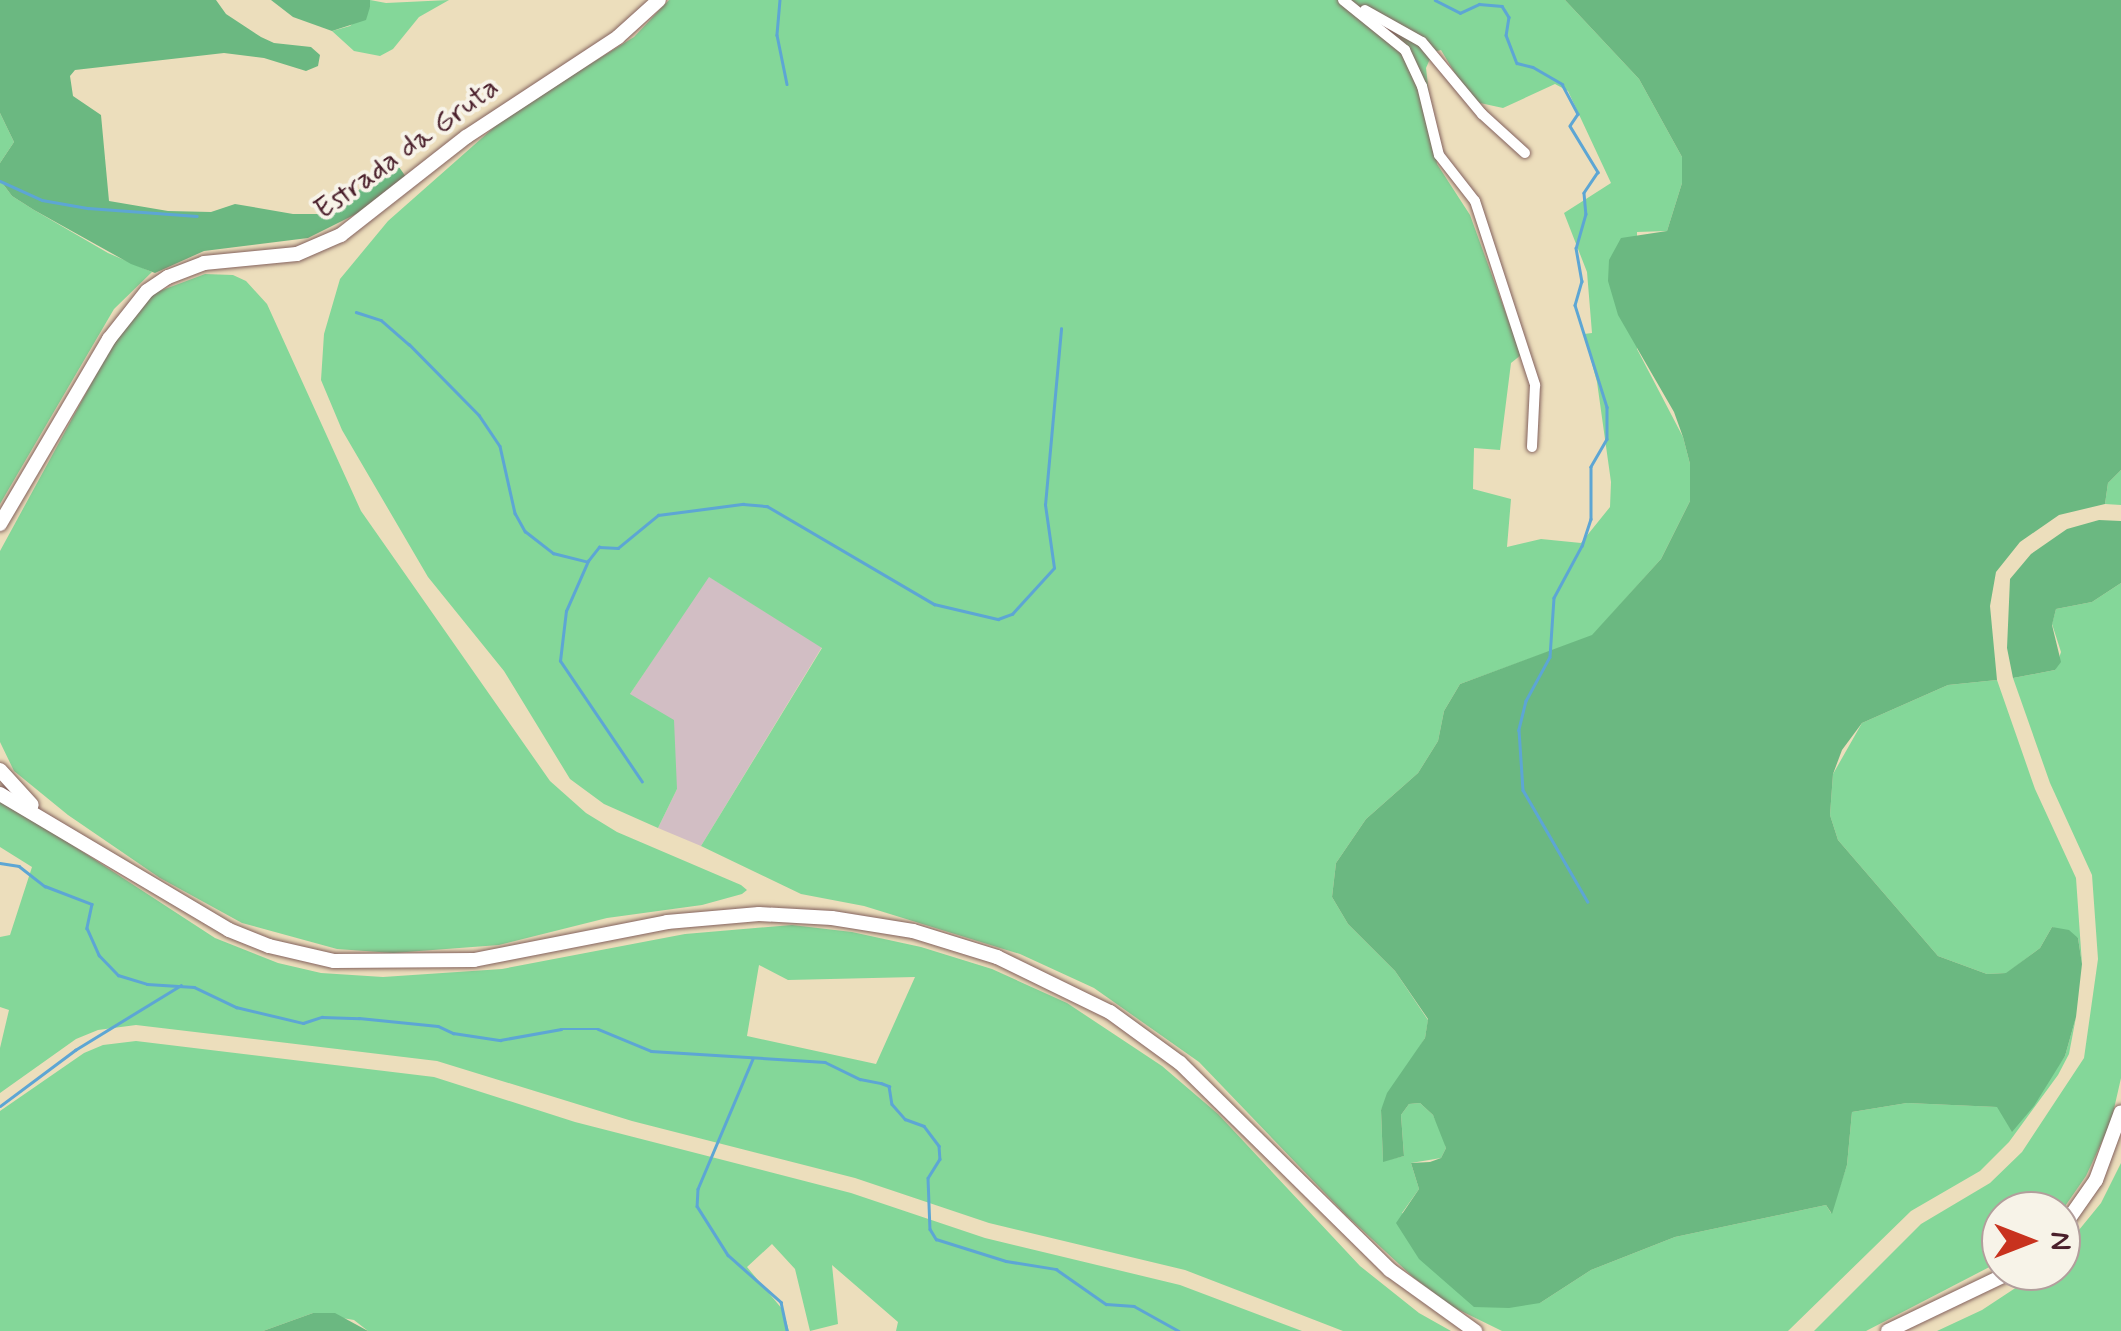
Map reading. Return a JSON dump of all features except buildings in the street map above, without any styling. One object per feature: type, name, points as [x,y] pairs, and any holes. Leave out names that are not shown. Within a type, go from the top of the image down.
[{"type":"main road","name":"Estrada da Gruta","points":[[27,479],[109,339],[147,290],[168,276],[204,263],[297,254],[341,235],[466,137],[618,37],[659,0]]},
{"type":"main road","points":[[0,513],[27,479]]},
{"type":"main road","points":[[0,524],[27,479]]},
{"type":"main road","points":[[0,770],[47,820]]},
{"type":"main road","points":[[0,794],[229,930],[334,961],[474,960],[667,922],[759,914],[832,918],[913,931],[997,957],[1110,1012],[1180,1063],[1390,1270],[1476,1331]]},
{"type":"main road","points":[[2081,1201],[2096,1180],[2121,1112]]},
{"type":"main road","points":[[1888,1331],[1981,1287]]},
{"type":"street","points":[[1344,1],[1422,42],[1482,114],[1525,154]]},
{"type":"street","points":[[1344,1],[1405,50],[1422,86],[1439,156],[1474,201],[1535,385],[1537,418],[1532,447]]},
{"type":"shaded area","points":[[708,576],[822,647],[701,846],[658,828],[677,789],[630,694]]},
{"type":"green space","points":[[0,0],[216,0],[226,14],[261,37],[274,43],[311,47],[320,55],[318,66],[306,71],[264,58],[224,53],[75,70],[70,76],[73,96],[101,115],[109,201],[168,211],[211,212],[235,204],[293,214],[322,214],[346,201],[394,160],[406,177],[358,213],[308,238],[204,251],[155,273],[131,264],[12,196],[0,180],[0,163],[14,142],[0,113]]},
{"type":"green space","points":[[271,0],[370,0],[370,7],[366,20],[332,31],[293,17]]},
{"type":"green space","points":[[370,0],[449,0],[419,17],[393,49],[380,56],[354,51],[332,31],[350,26],[370,7]]},
{"type":"green space","points":[[669,0],[1565,0],[1639,79],[1682,157],[1682,183],[1667,231],[1637,232],[1637,349],[1683,437],[1690,464],[1690,501],[1661,559],[1592,636],[1460,684],[1444,711],[1438,741],[1418,773],[1366,819],[1336,863],[1332,897],[1348,924],[1395,971],[1428,1020],[1425,1038],[1381,1110],[1383,1161],[1404,1156],[1401,1115],[1409,1104],[1420,1103],[1433,1115],[1446,1148],[1441,1158],[1411,1163],[1419,1189],[1402,1213],[1540,1303],[1591,1270],[1675,1237],[1826,1205],[1831,1213],[1847,1165],[1852,1112],[1907,1103],[1998,1107],[2012,1131],[2065,1056],[2076,1017],[2069,1054],[2058,1075],[2009,1142],[1980,1171],[1911,1211],[1788,1331],[1502,1331],[1451,1306],[1413,1277],[1346,1215],[1199,1062],[1094,988],[1020,954],[864,906],[801,894],[701,846],[822,648],[709,577],[630,694],[674,720],[677,789],[658,828],[604,804],[570,779],[504,671],[428,577],[342,430],[321,380],[324,334],[340,279],[388,221],[508,115],[634,37]],"holes":[[[1441,50],[1465,90],[1480,103],[1503,108],[1555,84],[1568,91],[1611,183],[1564,213],[1587,272],[1592,333],[1584,334],[1597,382],[1611,482],[1610,507],[1581,543],[1541,539],[1507,547],[1511,499],[1473,489],[1474,448],[1500,450],[1511,363],[1521,355],[1470,215],[1437,164],[1426,68],[1433,52]]]},
{"type":"green space","points":[[1565,0],[2121,0],[2121,470],[2108,483],[2105,504],[2059,515],[2020,542],[1996,572],[1990,606],[1997,680],[1948,685],[1862,723],[1842,750],[1833,774],[1830,815],[1838,840],[1938,956],[1987,974],[2006,973],[2040,948],[2052,927],[2069,930],[2078,938],[2082,964],[2076,1017],[2065,1056],[2034,1106],[2012,1132],[1997,1107],[1907,1103],[1852,1112],[1847,1165],[1832,1214],[1826,1205],[1675,1237],[1591,1270],[1540,1303],[1509,1308],[1474,1307],[1419,1259],[1396,1223],[1419,1189],[1411,1163],[1441,1158],[1446,1148],[1433,1115],[1420,1103],[1409,1104],[1401,1115],[1404,1156],[1383,1162],[1381,1110],[1387,1093],[1425,1038],[1428,1019],[1395,971],[1348,924],[1332,897],[1336,863],[1366,819],[1418,773],[1438,741],[1444,711],[1460,684],[1592,635],[1661,559],[1690,501],[1690,464],[1674,412],[1618,315],[1608,281],[1609,260],[1621,238],[1667,231],[1682,183],[1682,157],[1639,79]]},
{"type":"green space","points":[[0,113],[14,142],[0,163]]},
{"type":"green space","points":[[0,180],[12,196],[34,210],[108,253],[152,272],[114,309],[0,504]]},
{"type":"green space","points":[[205,274],[233,275],[246,281],[267,304],[361,511],[550,781],[586,813],[617,832],[747,890],[702,905],[607,918],[499,945],[393,953],[337,949],[242,923],[160,878],[68,815],[14,771],[0,742],[0,551],[121,329],[149,295]]},
{"type":"green space","points":[[2121,470],[2121,505],[2105,504],[2108,483]]},
{"type":"green space","points":[[2099,520],[2121,521],[2121,583],[2092,602],[2056,609],[2052,625],[2061,662],[2055,670],[2013,678],[2007,648],[2010,579],[2031,554],[2067,529]]},
{"type":"green space","points":[[2121,583],[2121,1078],[2111,1122],[2076,1191],[1981,1191],[1981,1271],[1866,1331],[1814,1331],[1921,1224],[1990,1183],[2022,1152],[2084,1058],[2098,959],[2092,875],[2050,783],[2013,678],[2055,670],[2061,652],[2052,624],[2056,609],[2092,602]]},
{"type":"green space","points":[[1997,680],[2035,789],[2076,878],[2082,964],[2078,938],[2052,927],[2040,948],[2007,973],[1987,974],[1938,956],[1838,840],[1830,815],[1833,774],[1862,723],[1948,685]]},
{"type":"green space","points":[[0,798],[215,938],[278,963],[321,973],[383,977],[502,969],[685,934],[792,925],[852,932],[921,947],[992,969],[1067,1003],[1162,1066],[1218,1114],[1360,1266],[1419,1313],[1451,1331],[1343,1331],[1185,1270],[989,1223],[855,1178],[632,1121],[437,1061],[136,1025],[98,1030],[76,1039],[0,1093],[0,1048],[9,1010],[0,1007],[0,937],[10,935],[32,867],[0,847]],"holes":[[[759,965],[788,980],[915,977],[876,1064],[747,1036]]]},
{"type":"green space","points":[[136,1041],[434,1077],[575,1122],[851,1193],[985,1238],[1180,1285],[1302,1331],[896,1331],[898,1322],[832,1265],[838,1324],[810,1331],[795,1269],[772,1244],[747,1267],[783,1310],[789,1331],[368,1331],[354,1320],[313,1313],[263,1331],[0,1331],[0,1111],[84,1053],[103,1045]]},
{"type":"green space","points":[[2121,1163],[2121,1331],[1937,1331],[2011,1291],[2081,1291],[2081,1228],[2101,1203]]},
{"type":"green space","points":[[313,1313],[335,1313],[368,1331],[263,1331]]},
{"type":"waterway","points":[[780,0],[777,35],[787,84]]},
{"type":"waterway","points":[[1435,0],[1460,13],[1479,4],[1502,6],[1509,17],[1506,35],[1517,63],[1533,67],[1562,84],[1578,114],[1570,126],[1598,172],[1584,193],[1586,214],[1576,248],[1582,281],[1575,305],[1607,407],[1607,439],[1591,467],[1591,519],[1582,546],[1554,598],[1550,657],[1526,701],[1519,730],[1523,790],[1588,902]]},
{"type":"waterway","points":[[0,181],[42,200],[88,208],[197,216]]},
{"type":"waterway","points":[[356,312],[381,320],[479,415],[500,446],[515,513],[525,531],[553,553],[586,561]]},
{"type":"waterway","points":[[642,782],[560,661],[566,611],[588,561],[599,547],[618,548],[658,515],[743,504],[767,506],[934,604],[998,619],[1012,614],[1054,568],[1045,505],[1061,329]]},
{"type":"waterway","points":[[0,863],[19,866],[45,886],[92,904],[87,928],[99,955],[118,975],[147,984],[194,987],[236,1007],[303,1023],[322,1017],[359,1018],[438,1026],[453,1033],[500,1040],[561,1029],[598,1029],[651,1051],[825,1062],[860,1079],[889,1086],[892,1104],[905,1119],[924,1126],[939,1146],[940,1159],[928,1178],[930,1229],[936,1239],[1006,1261],[1056,1269],[1106,1304],[1134,1306],[1179,1331]]},
{"type":"waterway","points":[[0,1106],[75,1050],[181,985]]},
{"type":"waterway","points":[[753,1059],[698,1189],[697,1206],[728,1255],[781,1302],[787,1331]]}]
